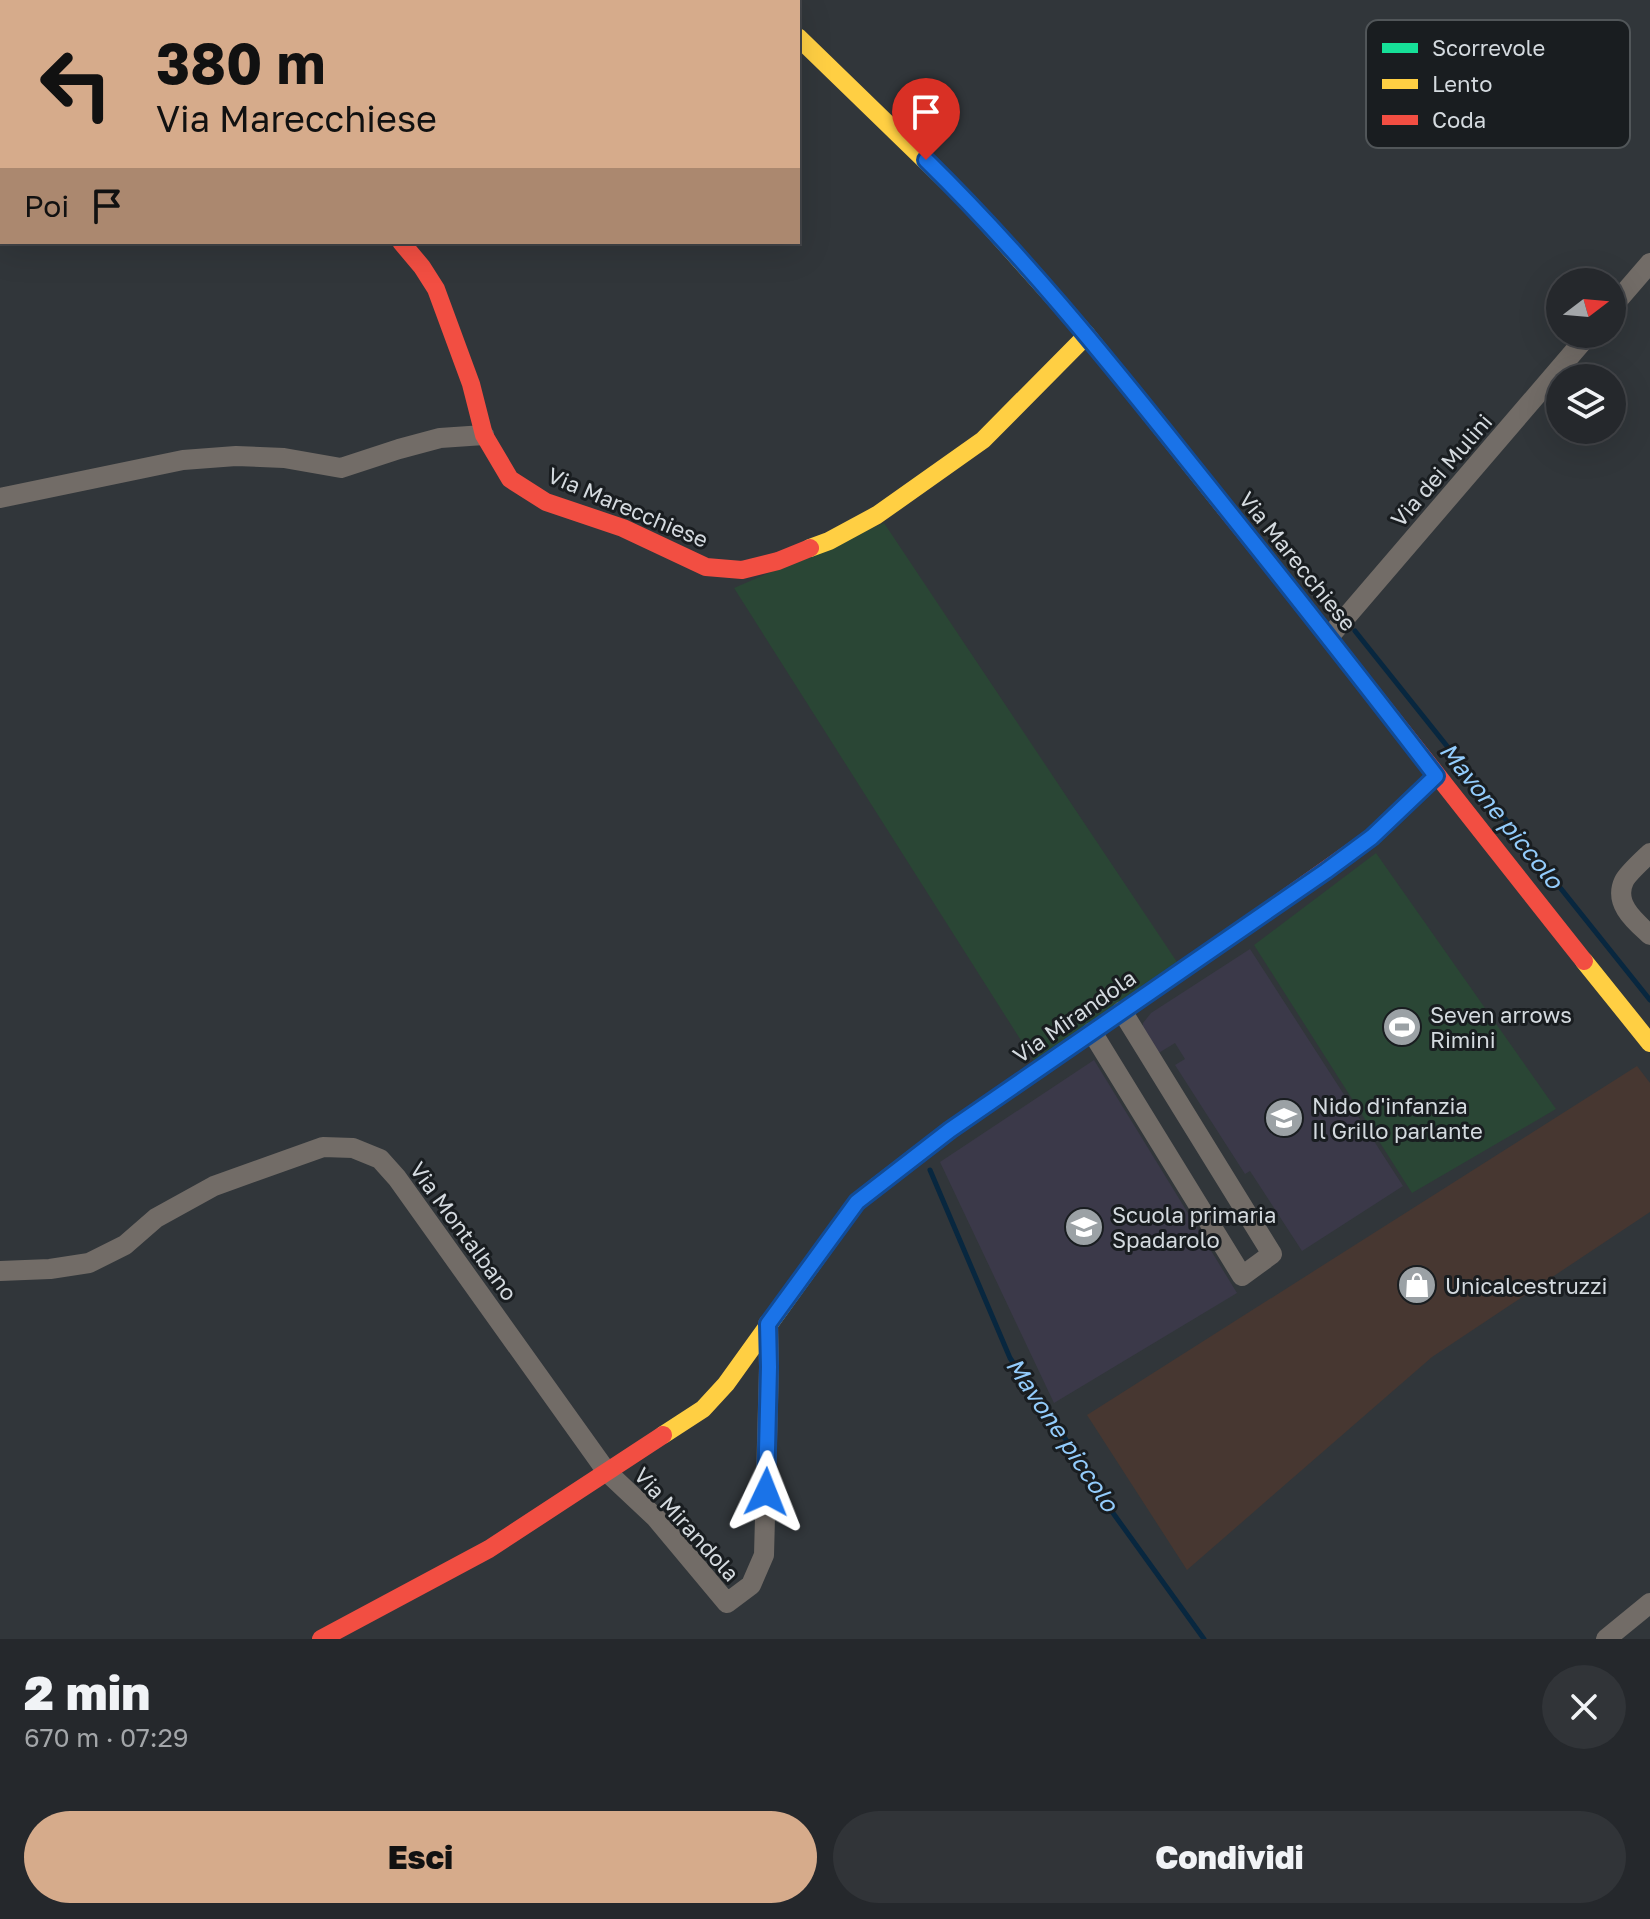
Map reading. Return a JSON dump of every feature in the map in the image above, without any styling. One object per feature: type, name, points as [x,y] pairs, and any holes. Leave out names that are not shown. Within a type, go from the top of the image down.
[{"type":"street","name":"Via Marecchiese","points":[[800,39],[968,202],[1087,335],[1650,1043]]},
{"type":"street","name":"Via Marecchiese","points":[[403,244],[436,289],[471,384],[484,435],[510,479],[546,502],[623,528],[706,567],[742,570],[778,561],[829,541],[877,515],[983,440],[1087,335]]},
{"type":"street","points":[[1626,291],[1650,263]]},
{"type":"street","name":"Via dei Mulini","points":[[1329,637],[1577,348]]},
{"type":"street","points":[[0,498],[183,460],[236,456],[284,458],[341,468],[440,438],[484,435]]},
{"type":"street","name":"Via Mirandola","points":[[321,1639],[489,1549],[703,1409],[726,1384],[857,1202],[950,1130],[1326,871],[1372,837],[1436,776]]},
{"type":"street","points":[[1650,853],[1624,882],[1622,898],[1627,913],[1650,935]]},
{"type":"street","points":[[1092,1032],[1242,1276],[1272,1254],[1122,1011]]},
{"type":"street","name":"Via Montalbano","points":[[0,1271],[50,1269],[89,1263],[125,1245],[156,1218],[214,1186],[323,1147],[353,1148],[380,1159],[397,1178],[607,1472]]},
{"type":"street","name":"Via Mirandola","points":[[607,1472],[656,1518],[727,1603],[751,1585],[764,1555],[768,1324]]},
{"type":"street","points":[[1606,1639],[1650,1603]]},
{"type":"shaded area","name":"Nido d'infanzia Il Grillo parlante","points":[[1250,949],[1403,1186],[1302,1251],[1250,1171],[1245,1174],[1175,1065],[1185,1059],[1175,1043],[1157,1054],[1143,1034],[1143,1023],[1151,1013]]},
{"type":"shaded area","name":"Scuola primaria Spadarolo","points":[[1094,1060],[1237,1293],[1054,1403],[940,1162]]},
{"type":"shaded area","name":"Unicalcestruzzi","points":[[1637,1066],[1650,1083],[1650,1212],[1432,1357],[1187,1570],[1087,1415]]},
{"type":"green space","points":[[884,523],[1179,965],[1034,1061],[734,588]]},
{"type":"green space","name":"Seven arrows Rimini","points":[[1376,853],[1556,1109],[1412,1193],[1254,945]]},
{"type":"waterway","name":"Mavone piccolo","points":[[1355,631],[1650,1000]]},
{"type":"waterway","name":"Mavone piccolo","points":[[930,1170],[1010,1358],[1113,1513],[1204,1639]]},
{"type":"traffic: fast","points":[[877,1186],[950,1130],[1255,920]]},
{"type":"traffic: slow","points":[[800,39],[968,202],[1087,335],[1225,508]]},
{"type":"traffic: slow","points":[[810,548],[877,515],[983,440],[1087,335]]},
{"type":"traffic: slow","points":[[1584,961],[1650,1043]]},
{"type":"traffic: slow","points":[[663,1435],[703,1409],[726,1384],[857,1202],[877,1186]]},
{"type":"traffic: jam","points":[[403,244],[436,289],[471,384],[484,435],[510,479],[546,502],[623,528],[706,567],[742,570],[778,561],[810,548]]},
{"type":"traffic: jam","points":[[1225,508],[1584,961]]},
{"type":"traffic: jam","points":[[1255,920],[1372,837],[1436,776]]},
{"type":"traffic: jam","points":[[321,1639],[489,1549],[663,1435]]},
{"type":"place","name":"Seven arrows Rimini","points":[[1402,1027]]},
{"type":"place","name":"Nido d'infanzia Il Grillo parlante","points":[[1284,1118]]},
{"type":"place","name":"Scuola primaria Spadarolo","points":[[1084,1227]]},
{"type":"place","name":"Unicalcestruzzi","points":[[1417,1285]]},
{"type":"route","points":[[766,1492],[768,1324],[857,1202],[950,1130],[1326,871],[1372,837],[1436,776],[1087,335],[968,202],[926,160]]}]
